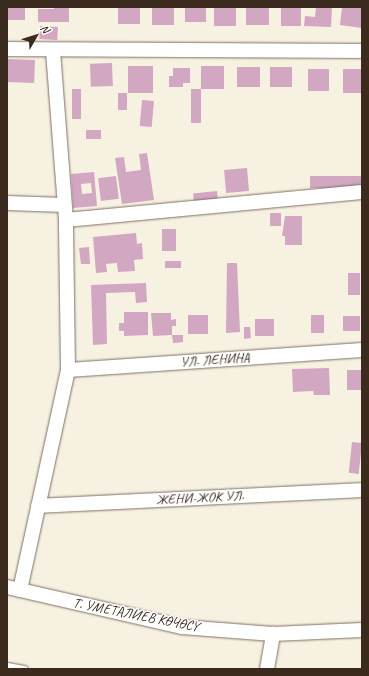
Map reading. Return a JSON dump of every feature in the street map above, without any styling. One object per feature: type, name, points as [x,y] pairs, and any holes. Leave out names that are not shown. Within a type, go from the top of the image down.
[{"type":"street","points":[[7,49],[362,51]]},
{"type":"street","points":[[14,589],[38,506],[68,370],[66,220],[53,50]]},
{"type":"street","points":[[66,220],[362,192]]},
{"type":"street","points":[[7,202],[64,204]]},
{"type":"street","name":"УЛ. ЛЕНИНА","points":[[68,370],[362,350]]},
{"type":"street","name":"ЖЕНИ-ЖОК УЛ.","points":[[38,506],[362,490]]},
{"type":"street","name":"Т. УМЕТАЛИЕВ КӨЧӨСҮ","points":[[14,589],[182,627],[273,634],[362,630]]},
{"type":"street","points":[[267,669],[273,634]]},
{"type":"lane","points":[[7,666],[24,669]]},
{"type":"building","points":[[7,7],[25,7],[25,20],[7,20]]},
{"type":"building","points":[[54,7],[69,7],[69,22],[38,22],[38,9],[54,9]]},
{"type":"building","points":[[118,7],[140,7],[140,24],[118,24]]},
{"type":"building","points":[[152,7],[174,7],[174,25],[152,25]]},
{"type":"building","points":[[185,7],[206,7],[206,22],[185,22]]},
{"type":"building","points":[[214,7],[236,7],[236,26],[214,26]]},
{"type":"building","points":[[246,7],[269,7],[269,25],[246,25]]},
{"type":"building","points":[[281,7],[301,7],[301,26],[281,26]]},
{"type":"building","points":[[316,7],[332,7],[331,27],[304,26],[305,16],[315,17]]},
{"type":"building","points":[[342,7],[362,7],[362,28],[340,25]]},
{"type":"building","points":[[40,26],[58,27],[57,40],[39,39]]},
{"type":"building","points":[[7,59],[35,60],[34,83],[7,82]]},
{"type":"building","points":[[112,63],[113,86],[91,87],[90,64]]},
{"type":"building","points":[[128,66],[153,66],[153,93],[128,93]]},
{"type":"building","points":[[201,66],[224,66],[224,89],[201,89]]},
{"type":"building","points":[[237,67],[260,67],[260,87],[237,87]]},
{"type":"building","points":[[270,67],[292,67],[292,87],[270,87]]},
{"type":"building","points":[[173,68],[190,68],[190,83],[183,83],[183,87],[169,87],[169,76],[173,76]]},
{"type":"building","points":[[308,69],[329,69],[329,91],[308,91]]},
{"type":"building","points":[[343,69],[362,69],[362,93],[343,93]]},
{"type":"building","points":[[72,89],[81,89],[81,119],[72,119]]},
{"type":"building","points":[[191,89],[201,89],[201,123],[191,123]]},
{"type":"building","points":[[118,93],[127,93],[127,110],[118,110]]},
{"type":"building","points":[[142,100],[154,101],[152,127],[140,126]]},
{"type":"building","points":[[86,130],[101,130],[101,139],[86,139]]},
{"type":"building","points":[[147,153],[154,200],[122,204],[115,158],[124,157],[126,172],[141,170],[139,154]]},
{"type":"building","points":[[247,168],[249,191],[226,193],[224,170]]},
{"type":"building","points":[[94,172],[97,206],[73,208],[71,174]],"holes":[[[91,183],[92,193],[82,194],[81,184]]]},
{"type":"building","points":[[116,176],[119,199],[101,201],[98,178]]},
{"type":"building","points":[[310,176],[362,176],[362,188],[310,188]]},
{"type":"building","points":[[217,191],[218,201],[194,203],[193,194]]},
{"type":"building","points":[[270,213],[281,213],[281,226],[270,226]]},
{"type":"building","points":[[285,216],[302,216],[302,245],[285,245],[285,236],[282,236]]},
{"type":"building","points":[[162,229],[176,229],[176,251],[162,251]]},
{"type":"building","points":[[136,233],[137,244],[142,243],[143,259],[134,260],[135,271],[118,272],[117,263],[106,264],[107,272],[96,273],[93,237]]},
{"type":"building","points":[[89,247],[90,264],[81,264],[79,248]]},
{"type":"building","points":[[165,261],[181,261],[181,268],[165,268]]},
{"type":"building","points":[[227,263],[237,263],[240,332],[226,333]]},
{"type":"building","points":[[348,273],[360,273],[360,295],[348,295]]},
{"type":"building","points":[[146,283],[147,302],[136,303],[135,292],[106,293],[107,344],[93,345],[91,285]]},
{"type":"building","points":[[124,312],[148,312],[148,335],[124,336],[124,331],[119,331],[119,323],[124,323]]},
{"type":"building","points":[[151,313],[171,313],[171,320],[176,319],[176,326],[172,326],[172,335],[153,336]]},
{"type":"building","points":[[188,315],[208,315],[208,334],[188,334]]},
{"type":"building","points":[[311,315],[324,315],[324,333],[311,333]]},
{"type":"building","points":[[343,316],[360,316],[360,331],[343,331]]},
{"type":"building","points":[[255,319],[274,319],[274,336],[255,336]]},
{"type":"building","points":[[244,327],[250,327],[251,338],[244,339]]},
{"type":"building","points":[[172,335],[183,335],[183,342],[173,343]]},
{"type":"building","points":[[329,368],[330,395],[314,395],[313,391],[293,392],[292,369]]},
{"type":"building","points":[[347,370],[362,370],[362,390],[347,390]]},
{"type":"building","points":[[352,442],[362,443],[359,474],[349,473]]}]
